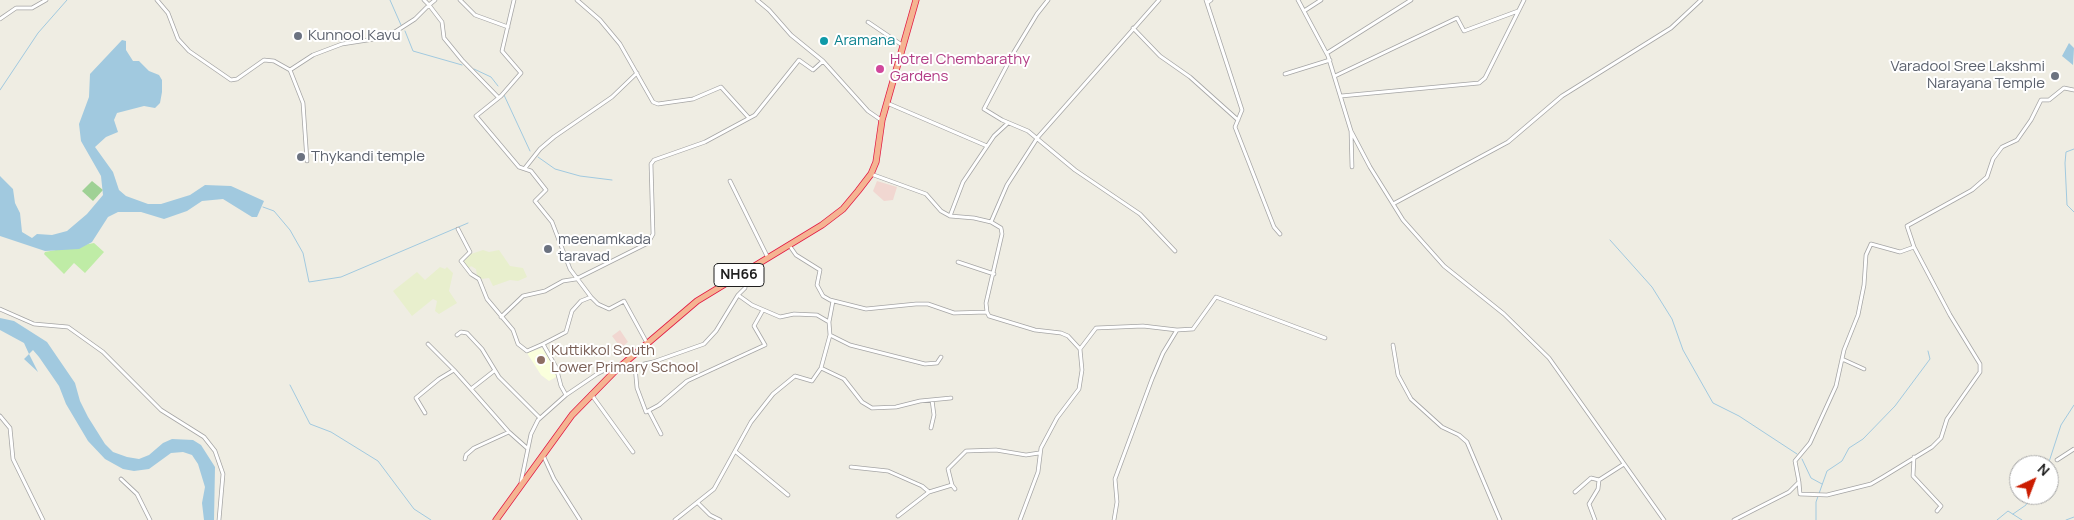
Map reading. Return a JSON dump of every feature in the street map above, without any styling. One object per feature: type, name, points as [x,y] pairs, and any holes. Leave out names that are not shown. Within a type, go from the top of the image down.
[{"type":"highway","name":"NH66","points":[[496,520],[543,454],[590,394],[622,364],[697,301],[838,214],[871,174],[880,143],[886,103],[916,0]]},
{"type":"street","points":[[0,19],[16,8],[32,8],[46,0]]},
{"type":"street","points":[[157,0],[168,13],[178,38],[188,51],[231,80],[238,78],[264,60],[274,61],[290,70],[303,104],[307,161]]},
{"type":"street","points":[[424,0],[442,22],[446,42],[498,97]]},
{"type":"street","points":[[290,70],[313,56],[342,44],[387,37],[408,25],[435,0]]},
{"type":"street","points":[[460,0],[475,15],[508,27]]},
{"type":"street","points":[[514,0],[502,51],[521,73],[476,116],[519,166],[530,171],[546,190],[535,202],[552,222],[576,278],[590,297],[598,304],[609,309],[624,300],[647,343]]},
{"type":"street","points":[[577,0],[606,28],[624,50],[637,72],[647,95],[658,104],[693,98],[721,87],[749,118]]},
{"type":"street","points":[[757,0],[769,10],[791,35],[823,61],[868,111],[882,120]]},
{"type":"street","points":[[1048,0],[1037,14],[984,109],[1008,123],[1028,131],[1075,170],[1140,214],[1175,252]]},
{"type":"street","points":[[991,222],[1007,185],[1037,138],[1158,0]]},
{"type":"street","points":[[1211,0],[1206,1],[1242,110],[1235,127],[1274,227],[1280,234]]},
{"type":"street","points":[[1298,0],[1330,60],[1351,131],[1403,220],[1444,266],[1504,314],[1549,358],[1664,520]]},
{"type":"street","points":[[1304,11],[1321,0]]},
{"type":"street","points":[[1327,53],[1411,0]]},
{"type":"street","points":[[1341,96],[1479,83],[1485,78],[1524,0]]},
{"type":"street","points":[[1393,204],[1508,142],[1562,96],[1671,28],[1701,0]]},
{"type":"street","points":[[1335,76],[1457,18],[1464,31],[1519,11]]},
{"type":"street","points":[[868,22],[902,45]]},
{"type":"street","points":[[1133,28],[1160,56],[1190,77],[1238,120]]},
{"type":"street","points":[[502,317],[523,296],[545,291],[564,281],[576,278],[648,243],[653,234],[651,164],[654,160],[705,142],[749,118],[761,108],[799,60],[812,70],[823,61]]},
{"type":"street","points":[[1285,74],[1330,60]]},
{"type":"street","points":[[525,168],[540,149],[554,137],[612,97],[637,72]]},
{"type":"street","points":[[1914,247],[1900,252],[1871,244],[1866,256],[1864,285],[1858,315],[1842,359],[1836,386],[1810,443],[1795,461],[1800,494],[1827,495],[1871,484],[1932,447],[1941,438],[1947,419],[1981,369],[1914,247],[1906,226],[1972,190],[1987,177],[1993,160],[2002,147],[2017,140],[2031,120],[2041,100],[2049,100],[2064,88],[2074,90]]},
{"type":"street","points":[[886,103],[987,146]]},
{"type":"street","points":[[950,216],[963,182],[987,146],[1008,123]]},
{"type":"street","points":[[1351,131],[1352,167]]},
{"type":"street","points":[[871,174],[926,194],[941,211],[950,216],[974,218],[991,222],[1001,228],[1002,234],[986,303],[989,316],[1035,330],[1061,333],[1068,336],[1080,349],[1082,370],[1079,389],[1057,418],[1039,452],[1038,472],[1020,520]]},
{"type":"street","points":[[730,181],[768,258]]},
{"type":"street","points":[[458,229],[470,252],[462,262],[471,274],[479,279],[487,299],[513,330],[523,348],[527,351],[566,332],[572,311],[582,301],[590,297]]},
{"type":"street","points":[[788,245],[796,254],[820,270],[817,285],[819,290],[823,296],[833,301],[866,308],[928,304],[954,313],[987,312]]},
{"type":"street","points":[[958,262],[994,274]]},
{"type":"street","points":[[622,364],[635,366],[669,357],[704,344],[716,331],[738,295],[745,288],[747,271]]},
{"type":"street","points":[[738,295],[764,310],[780,316],[794,314],[817,315],[829,322]]},
{"type":"street","points":[[1080,349],[1096,328],[1143,326],[1177,330],[1193,329],[1216,297],[1325,338]]},
{"type":"street","points":[[676,520],[714,489],[751,422],[773,394],[795,376],[812,381],[821,368],[830,335],[829,322],[833,301]]},
{"type":"street","points":[[0,310],[34,324],[68,327],[104,352],[161,410],[204,437],[215,451],[222,474],[219,520]]},
{"type":"street","points":[[635,366],[637,388],[646,412],[687,381],[765,345],[754,326],[764,310]]},
{"type":"street","points":[[1114,520],[1117,502],[1116,479],[1152,379],[1163,353],[1177,330]]},
{"type":"street","points":[[457,335],[461,332],[466,333],[482,349],[494,371],[540,418]]},
{"type":"street","points":[[830,335],[850,345],[925,364],[937,363],[941,357]]},
{"type":"street","points":[[428,344],[454,370],[509,432],[527,448]]},
{"type":"street","points":[[543,344],[556,367],[561,386],[566,395]]},
{"type":"street","points":[[1393,346],[1398,375],[1411,400],[1442,427],[1459,435],[1467,442],[1500,520]]},
{"type":"street","points":[[1842,359],[1864,369]]},
{"type":"street","points":[[821,368],[844,379],[862,402],[872,408],[896,407],[951,398]]},
{"type":"street","points":[[521,486],[527,448],[531,434],[540,418],[566,395],[597,374],[607,369],[615,371]]},
{"type":"street","points":[[425,413],[416,398],[423,390],[454,370]]},
{"type":"street","points":[[471,389],[494,371]]},
{"type":"street","points":[[590,394],[633,452]]},
{"type":"street","points":[[931,428],[934,415],[932,400]]},
{"type":"street","points":[[649,410],[660,434]]},
{"type":"street","points":[[0,416],[10,428],[13,459],[43,520]]},
{"type":"street","points":[[466,459],[466,455],[474,448],[509,432]]},
{"type":"street","points":[[2059,459],[2074,449]]},
{"type":"street","points":[[955,489],[952,485],[948,469],[966,451],[996,450],[1026,455],[1039,452]]},
{"type":"street","points":[[736,452],[788,495]]},
{"type":"street","points":[[543,454],[554,478],[580,520]]},
{"type":"street","points":[[1914,457],[1913,476],[1941,506],[1937,510]]},
{"type":"street","points":[[1575,492],[1591,478],[1599,480],[1624,464]]},
{"type":"street","points":[[851,467],[888,471],[916,483],[929,492]]},
{"type":"street","points":[[122,480],[137,494],[150,520]]},
{"type":"street","points":[[1595,520],[1589,504],[1598,489],[1599,480]]},
{"type":"street","points":[[1734,520],[1789,492],[1799,482]]},
{"type":"street","points":[[898,516],[929,492],[952,485]]},
{"type":"street","points":[[698,503],[710,516],[720,520]]},
{"type":"shaded area","points":[[877,181],[897,187],[893,200],[884,201],[873,191]]},
{"type":"shaded area","points":[[483,250],[489,252],[499,250],[510,266],[523,268],[527,277],[518,281],[510,280],[493,286],[489,278],[481,279],[477,276],[476,269],[471,266],[468,269],[464,261],[471,254]]},
{"type":"shaded area","points":[[440,267],[445,269],[447,267],[453,273],[449,291],[457,303],[439,314],[435,311],[437,301],[433,299],[412,316],[393,291],[417,272],[425,280]]},
{"type":"shaded area","points":[[620,330],[628,342],[621,348],[612,336]]},
{"type":"shaded area","name":"Kuttikkol South Lower Primary School","points":[[542,348],[556,373],[556,377],[549,381],[541,375],[527,353]]},
{"type":"green space","points":[[92,181],[103,190],[93,201],[82,191]]},
{"type":"green space","points":[[94,243],[104,252],[85,273],[74,263],[64,274],[44,254],[45,252]]},
{"type":"water","points":[[122,40],[126,41],[126,50],[133,61],[139,61],[149,71],[159,75],[162,80],[162,92],[160,103],[155,108],[144,106],[117,113],[114,120],[118,132],[106,137],[95,147],[113,172],[119,190],[126,196],[148,204],[161,204],[190,195],[205,185],[231,186],[264,201],[257,217],[252,217],[223,199],[202,201],[187,211],[164,219],[141,212],[118,212],[108,217],[92,242],[79,249],[45,251],[0,236],[0,176],[13,189],[15,203],[20,213],[22,232],[32,238],[37,234],[52,235],[67,231],[87,214],[103,195],[101,176],[81,141],[79,124],[89,97],[90,74]]},
{"type":"water","points":[[2069,43],[2074,48],[2073,65],[2062,56]]},
{"type":"water","points":[[0,318],[14,321],[47,342],[75,383],[80,401],[88,417],[105,444],[113,452],[139,459],[149,455],[163,443],[172,439],[193,440],[201,445],[215,467],[214,520],[204,520],[202,503],[205,487],[198,464],[192,455],[183,452],[171,453],[149,469],[134,471],[123,469],[105,459],[88,441],[66,404],[59,386],[39,357],[33,350],[29,354],[24,343],[0,330]]},
{"type":"water","points":[[29,354],[38,372],[24,359]]},
{"type":"waterway","points":[[0,90],[38,33],[67,0]]},
{"type":"waterway","points":[[390,0],[401,25]]},
{"type":"waterway","points":[[405,31],[413,51],[462,65]]},
{"type":"waterway","points":[[474,69],[491,77],[498,86]]},
{"type":"waterway","points":[[504,95],[530,151]]},
{"type":"waterway","points":[[2074,149],[2066,152],[2065,163],[2067,205],[2074,212]]},
{"type":"waterway","points":[[538,157],[555,169],[580,176],[612,180]]},
{"type":"waterway","points":[[263,207],[274,211],[290,230],[303,253],[309,282],[341,277],[468,223]]},
{"type":"waterway","points":[[1610,240],[1652,287],[1672,319],[1683,350],[1713,403],[1739,416],[1797,454]]},
{"type":"waterway","points":[[1816,520],[1816,502],[1827,471],[1842,461],[1849,448],[1863,439],[1895,406],[1930,359],[1928,351]]},
{"type":"waterway","points":[[290,385],[310,424],[331,432],[378,461],[414,509],[431,520]]},
{"type":"waterway","points":[[2051,455],[2061,425],[2074,405]]},
{"type":"waterway","points":[[1802,459],[1811,478],[1822,484]]},
{"type":"waterway","points":[[2013,514],[2026,505]]},
{"type":"waterway","points":[[1997,520],[2008,511],[2022,520]]},
{"type":"waterway","points":[[2066,520],[2074,517]]},
{"type":"place","name":"Kunnool Kavu","points":[[298,36]]},
{"type":"place","name":"Aramana","points":[[824,41]]},
{"type":"place","name":"Hotrel Chembarathy Gardens","points":[[880,69]]},
{"type":"place","name":"Varadool Sree Lakshmi Narayana Temple","points":[[2055,76]]},
{"type":"place","name":"Thykandi temple","points":[[301,157]]},
{"type":"place","name":"meenamkada taravad","points":[[548,249]]},
{"type":"place","name":"Kuttikkol South Lower Primary School","points":[[541,360]]}]
